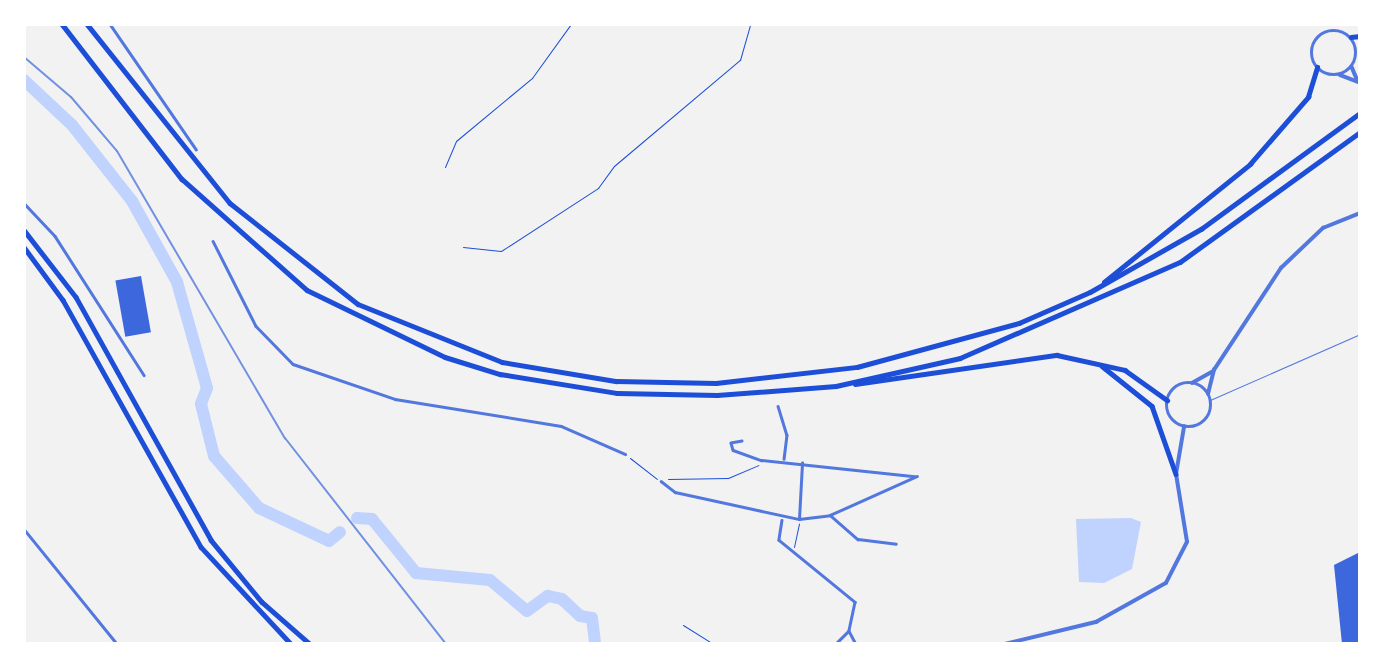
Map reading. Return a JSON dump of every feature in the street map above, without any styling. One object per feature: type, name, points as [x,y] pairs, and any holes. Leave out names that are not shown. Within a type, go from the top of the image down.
[{"type":"highway","points":[[62,24],[219,217],[307,289],[394,336],[500,374],[576,388],[717,395],[950,375],[1024,357],[1095,362],[1147,381],[1167,400]]},
{"type":"highway","points":[[87,24],[194,165],[273,242],[358,304],[502,362],[616,381],[780,379],[965,342],[1090,292],[1255,195],[1360,113]]},
{"type":"highway","points":[[1351,37],[1360,36]]},
{"type":"highway","points":[[1090,292],[1250,164],[1307,97],[1317,67]]},
{"type":"highway","points":[[836,386],[960,358],[1144,280],[1258,211],[1360,132]]},
{"type":"highway","points":[[24,230],[76,297],[211,540],[262,602],[310,643]]},
{"type":"highway","points":[[24,247],[62,300],[201,548],[291,643]]},
{"type":"highway","points":[[1095,362],[1152,406],[1176,474]]},
{"type":"street","points":[[110,24],[196,149]]},
{"type":"street","points":[[1340,75],[1352,67],[1357,55],[1351,37],[1336,30],[1322,34],[1313,46],[1317,67],[1359,82]]},
{"type":"street","points":[[1352,67],[1359,82]]},
{"type":"street","points":[[24,203],[55,236],[144,375]]},
{"type":"street","points":[[1214,370],[1192,383],[1178,385],[1167,400],[1172,420],[1184,427],[1205,420],[1214,370],[1299,248],[1323,228],[1360,213]]},
{"type":"street","points":[[213,241],[272,346],[317,376],[395,399],[552,423],[625,454]]},
{"type":"street","points":[[1192,383],[1208,394]]},
{"type":"street","points":[[778,406],[787,435],[783,460]]},
{"type":"street","points":[[1005,643],[1096,622],[1166,583],[1187,535],[1176,474],[1184,427]]},
{"type":"street","points":[[661,481],[675,492],[766,510],[782,520],[830,515],[917,476],[783,460],[761,460],[733,450],[731,443],[742,441]]},
{"type":"street","points":[[799,519],[803,463]]},
{"type":"street","points":[[830,515],[858,539],[896,544]]},
{"type":"street","points":[[782,520],[779,540],[852,598],[856,609],[849,631],[836,643]]},
{"type":"street","points":[[24,529],[117,643]]},
{"type":"street","points":[[849,631],[856,643]]},
{"type":"lane","points":[[1210,400],[1360,334]]},
{"type":"path","points":[[445,167],[456,141],[532,78],[571,24]]},
{"type":"path","points":[[463,247],[501,251],[598,188],[614,166],[740,61],[750,24]]},
{"type":"path","points":[[625,454],[661,481],[738,476],[761,460]]},
{"type":"path","points":[[792,552],[799,519]]},
{"type":"path","points":[[683,625],[714,643]]},
{"type":"water","points":[[1131,518],[1141,522],[1132,569],[1104,583],[1079,582],[1076,519]]},
{"type":"building","points":[[141,276],[151,332],[125,337],[115,281]]},
{"type":"building","points":[[1360,552],[1360,644],[1342,644],[1334,565]]},
{"type":"waterway","points":[[24,80],[72,125],[132,201],[177,282],[207,388],[201,404],[214,456],[259,508],[329,541],[340,532]]},
{"type":"waterway","points":[[357,518],[372,519],[416,573],[490,580],[527,611],[548,596],[562,599],[580,616],[592,618],[595,644]]},
{"type":"railway","points":[[24,57],[71,97],[117,151],[285,438],[446,644]]}]
